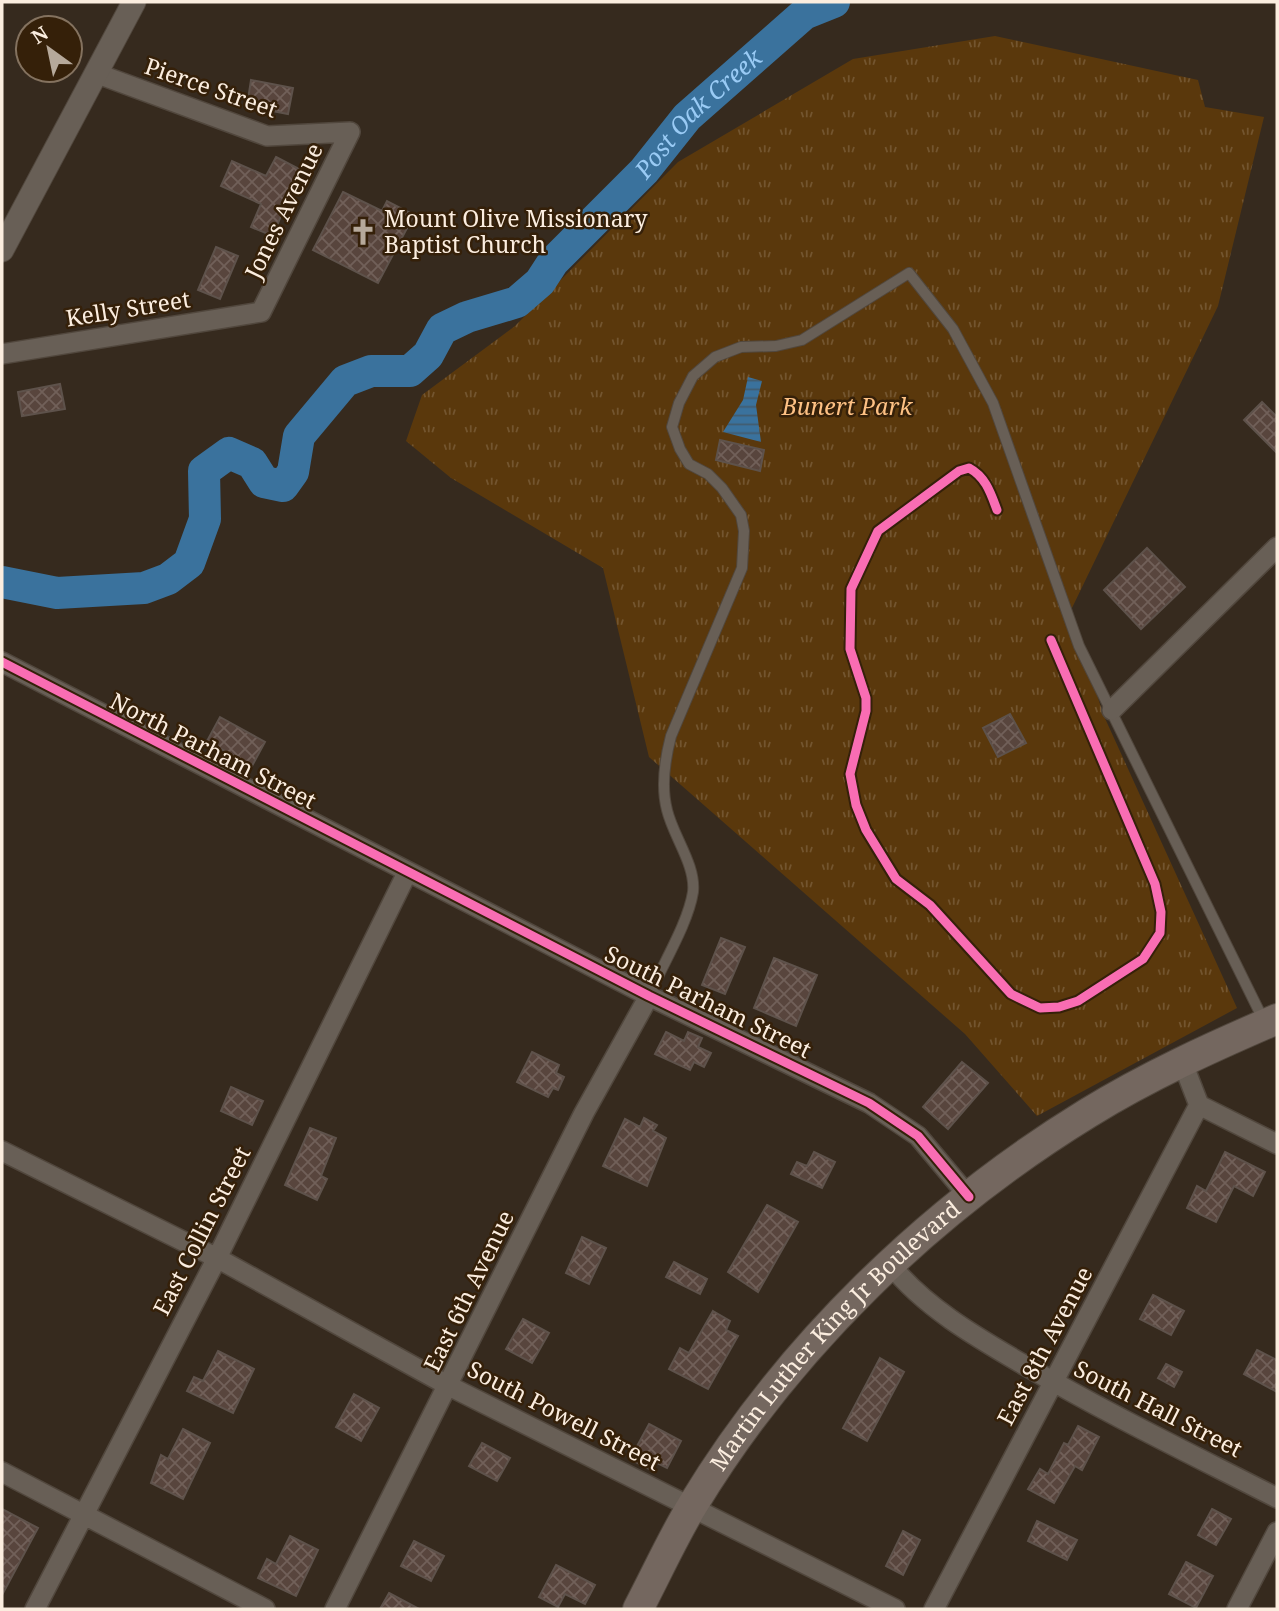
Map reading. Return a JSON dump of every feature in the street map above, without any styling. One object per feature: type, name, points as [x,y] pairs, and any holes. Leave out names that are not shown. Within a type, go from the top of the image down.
[{"type":"main road","name":"Martin Luther King Jr Boulevard","points":[[638,1609],[691,1507],[735,1441],[790,1369],[890,1265],[969,1197],[1077,1120],[1182,1061],[1272,1021]]},
{"type":"street","points":[[2,250],[134,2]]},
{"type":"street","name":"Pierce Street","points":[[98,74],[267,136],[350,132]]},
{"type":"street","name":"Jones Avenue","points":[[261,312],[350,132]]},
{"type":"street","name":"Kelly Street","points":[[2,354],[261,312]]},
{"type":"street","points":[[1112,710],[1277,547]]},
{"type":"street","name":"North Parham Street","points":[[2,662],[407,873]]},
{"type":"street","name":"South Parham Street","points":[[407,873],[649,996],[857,1097],[897,1120],[918,1136],[969,1197]]},
{"type":"street","name":"East Collin Street","points":[[35,1609],[217,1258],[407,873]]},
{"type":"street","name":"East 6th Avenue","points":[[335,1609],[584,1113],[649,996]]},
{"type":"street","points":[[1182,1061],[1199,1105],[1277,1144]]},
{"type":"street","name":"East 8th Avenue","points":[[934,1609],[1199,1105]]},
{"type":"street","name":"South Powell Street","points":[[2,1151],[217,1258],[449,1386],[895,1609]]},
{"type":"street","name":"South Hall Street","points":[[890,1265],[907,1286],[936,1308],[1053,1382],[1277,1497]]},
{"type":"street","points":[[2,1472],[265,1609]]},
{"type":"street","points":[[1237,1609],[1277,1531]]},
{"type":"lane","points":[[649,996],[693,890],[667,809],[665,760],[671,736],[742,568],[744,531],[741,515],[722,488],[708,474],[689,464],[680,449],[672,427],[679,403],[693,376],[715,357],[741,347],[776,346],[802,340],[909,273],[953,329],[993,403],[1079,646],[1272,1021]]},
{"type":"green space","name":"Bunert Park","points":[[995,36],[1198,80],[1205,107],[1264,117],[1218,306],[1071,610],[1103,714],[1237,1008],[1037,1116],[965,1034],[649,757],[603,568],[451,478],[406,441],[422,395],[515,326],[678,162],[853,59]]},
{"type":"water","points":[[748,377],[762,381],[756,405],[761,442],[723,432],[743,400]]},
{"type":"building","points":[[251,80],[293,88],[288,114],[247,106]]},
{"type":"building","points":[[276,157],[299,169],[280,206],[284,208],[273,236],[251,227],[261,204],[221,186],[232,161],[266,176]]},
{"type":"building","name":"Mount Olive Missionary Baptist Church","points":[[343,192],[382,211],[387,201],[414,215],[378,283],[313,250]]},
{"type":"building","points":[[216,247],[238,256],[220,299],[198,290]]},
{"type":"building","points":[[60,384],[65,409],[22,416],[18,392]]},
{"type":"building","points":[[1262,402],[1277,417],[1277,453],[1244,420]]},
{"type":"building","points":[[720,440],[764,450],[760,471],[716,460]]},
{"type":"building","points":[[1147,548],[1185,587],[1141,629],[1104,590]]},
{"type":"building","points":[[1010,714],[1026,743],[998,757],[983,728]]},
{"type":"building","points":[[220,717],[265,742],[252,766],[207,741]]},
{"type":"building","points":[[721,938],[745,947],[725,994],[702,985]]},
{"type":"building","points":[[774,958],[817,975],[796,1026],[754,1008]]},
{"type":"building","points":[[666,1032],[684,1041],[688,1032],[702,1038],[698,1047],[711,1053],[704,1067],[694,1062],[690,1070],[655,1054]]},
{"type":"building","points":[[532,1052],[559,1065],[556,1073],[564,1077],[558,1090],[553,1088],[548,1097],[517,1082]]},
{"type":"building","points":[[962,1062],[988,1083],[948,1129],[923,1107]]},
{"type":"building","points":[[231,1087],[263,1101],[252,1125],[221,1111]]},
{"type":"building","points":[[644,1118],[657,1125],[653,1131],[666,1138],[647,1186],[603,1166],[625,1119],[640,1127]]},
{"type":"building","points":[[310,1128],[336,1138],[321,1176],[327,1179],[317,1200],[285,1185]]},
{"type":"building","points":[[814,1152],[835,1162],[822,1188],[791,1174],[797,1162],[807,1166]]},
{"type":"building","points":[[1225,1152],[1265,1172],[1253,1196],[1234,1186],[1216,1222],[1187,1208],[1197,1186],[1206,1191]]},
{"type":"building","points":[[767,1205],[798,1222],[758,1292],[728,1272]]},
{"type":"building","points":[[582,1237],[606,1248],[589,1284],[566,1273]]},
{"type":"building","points":[[674,1262],[707,1279],[700,1294],[666,1277]]},
{"type":"building","points":[[1153,1295],[1184,1311],[1171,1335],[1140,1319]]},
{"type":"building","points":[[713,1311],[730,1321],[726,1330],[738,1336],[708,1389],[669,1369],[680,1348],[689,1353]]},
{"type":"building","points":[[523,1319],[549,1333],[532,1363],[506,1349]]},
{"type":"building","points":[[1257,1350],[1277,1360],[1277,1392],[1244,1374]]},
{"type":"building","points":[[218,1351],[254,1369],[233,1413],[187,1391],[194,1377],[203,1381]]},
{"type":"building","points":[[880,1358],[904,1372],[867,1441],[843,1428]]},
{"type":"building","points":[[1166,1364],[1182,1372],[1174,1387],[1158,1378]]},
{"type":"building","points":[[354,1394],[379,1408],[361,1441],[336,1427]]},
{"type":"building","points":[[649,1424],[681,1441],[667,1468],[653,1461],[649,1469],[630,1459]]},
{"type":"building","points":[[1078,1426],[1099,1437],[1082,1470],[1075,1466],[1054,1503],[1028,1489],[1040,1469],[1048,1474],[1064,1443],[1068,1445]]},
{"type":"building","points":[[183,1429],[210,1443],[183,1499],[151,1483],[161,1455],[168,1459]]},
{"type":"building","points":[[482,1443],[510,1458],[497,1481],[469,1466]]},
{"type":"building","points":[[2,1509],[38,1528],[2,1595]]},
{"type":"building","points":[[1212,1509],[1231,1519],[1216,1545],[1198,1535]]},
{"type":"building","points":[[1037,1521],[1077,1540],[1067,1560],[1028,1541]]},
{"type":"building","points":[[903,1531],[920,1540],[903,1575],[886,1566]]},
{"type":"building","points":[[290,1536],[318,1550],[296,1596],[258,1578],[267,1559],[276,1564]]},
{"type":"building","points":[[414,1541],[444,1556],[431,1581],[401,1566]]},
{"type":"building","points":[[1186,1562],[1213,1576],[1196,1608],[1169,1594]]},
{"type":"building","points":[[556,1565],[595,1585],[585,1604],[565,1594],[558,1607],[539,1597]]},
{"type":"building","points":[[389,1593],[419,1609],[380,1609]]},
{"type":"waterway","name":"Post Oak Creek","points":[[2,582],[57,593],[144,588],[168,579],[189,563],[205,519],[204,471],[229,453],[252,463],[264,482],[283,486],[293,472],[299,436],[345,381],[371,371],[410,371],[428,355],[442,329],[467,317],[517,302],[540,282],[553,262],[644,171],[687,117],[804,14],[834,2]]},
{"type":"cycle path","points":[[997,510],[984,481],[969,468],[959,471],[878,531],[851,589],[850,649],[866,698],[866,711],[850,774],[856,805],[866,830],[896,879],[930,905],[1011,994],[1040,1008],[1059,1007],[1078,1001],[1143,959],[1160,933],[1161,912],[1155,884],[1051,640]]},
{"type":"cycle path","points":[[2,662],[649,996],[869,1103],[918,1136],[969,1197]]},
{"type":"place","name":"Mount Olive Missionary Baptist Church","points":[[363,232]]}]
